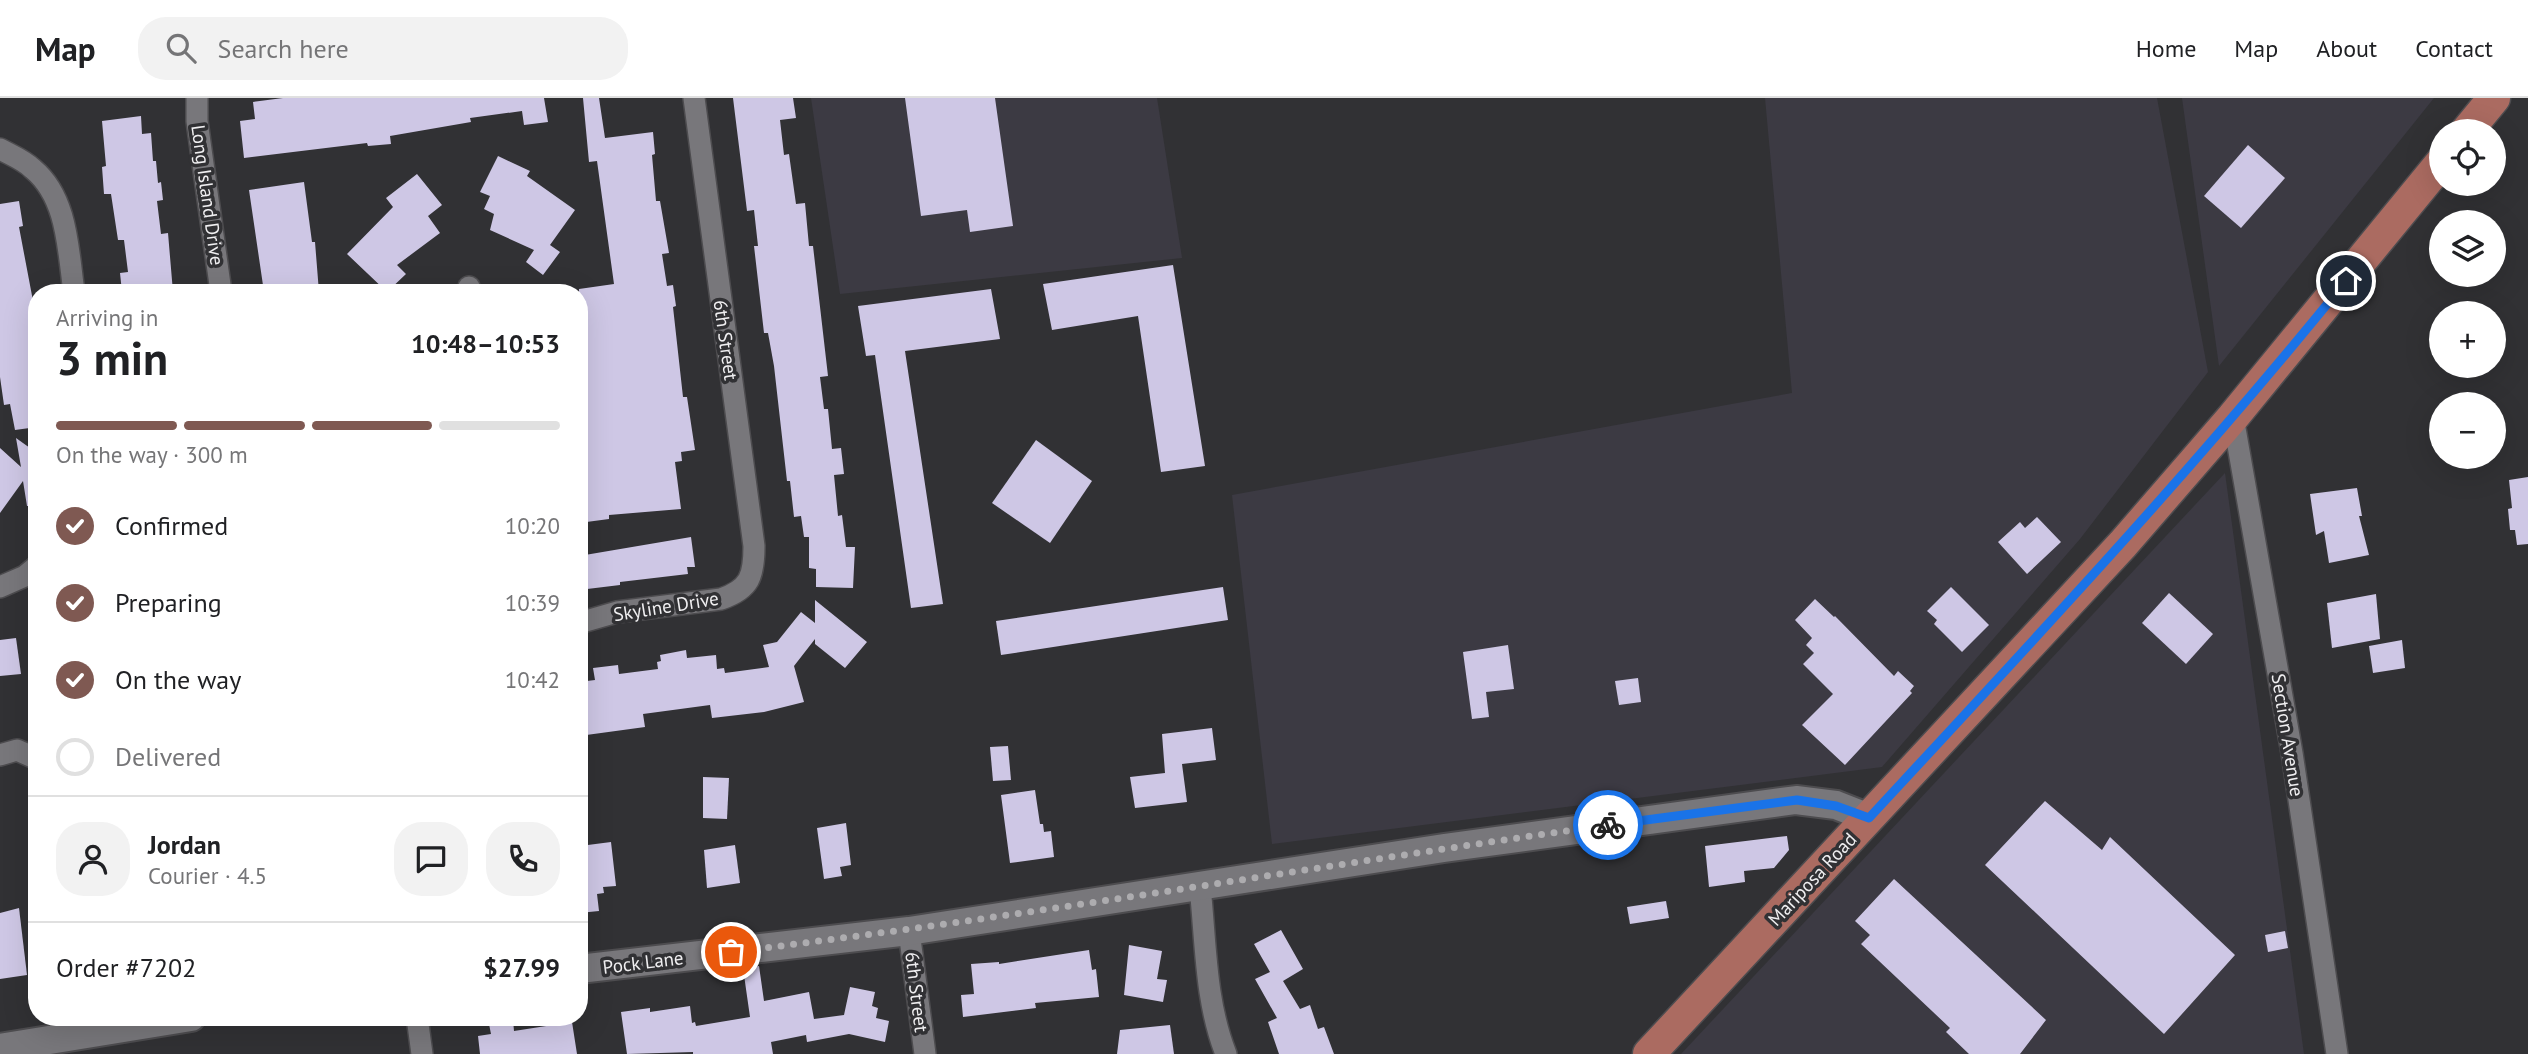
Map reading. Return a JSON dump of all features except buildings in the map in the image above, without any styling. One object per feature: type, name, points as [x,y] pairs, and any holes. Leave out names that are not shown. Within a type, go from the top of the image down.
[{"type":"main road","points":[[2477,119],[2494,98]]},
{"type":"main road","name":"Mariposa Road","points":[[1649,1054],[2123,544],[2233,417],[2429,178]]},
{"type":"street","name":"Long Island Drive","points":[[197,98],[197,121],[220,284]]},
{"type":"street","name":"6th Street","points":[[694,98],[754,546],[754,565],[749,581]]},
{"type":"street","points":[[0,149],[34,169],[55,197],[63,222],[73,284]]},
{"type":"street","name":"Section Avenue","points":[[2233,417],[2291,753],[2337,1054]]},
{"type":"street","points":[[0,587],[28,574]]},
{"type":"street","name":"Skyline Drive","points":[[588,620],[617,612],[720,599],[736,594],[749,581]]},
{"type":"street","points":[[0,755],[17,750],[28,755]]},
{"type":"street","name":"Pock Lane","points":[[588,968],[909,931],[1444,848],[1797,800],[1836,806],[1869,818]]},
{"type":"street","points":[[1200,887],[1209,990],[1218,1034],[1226,1054]]},
{"type":"street","name":"6th Street","points":[[909,931],[925,1054]]},
{"type":"street","points":[[0,1048],[130,1026]]},
{"type":"street","points":[[418,1026],[422,1054]]},
{"type":"shaded area","points":[[811,98],[1157,98],[1182,258],[840,294]]},
{"type":"shaded area","points":[[1765,98],[2157,98],[2208,372],[2080,539],[1882,767],[1272,844],[1232,495],[1792,393]]},
{"type":"shaded area","points":[[2182,98],[2434,98],[2219,366]]},
{"type":"shaded area","points":[[2225,473],[2304,1054],[1681,1054]]},
{"type":"way so far","points":[[731,952],[909,931],[1608,825]]},
{"type":"route","points":[[1608,825],[1797,800],[1836,806],[1869,818],[2123,544],[2346,281]]}]
